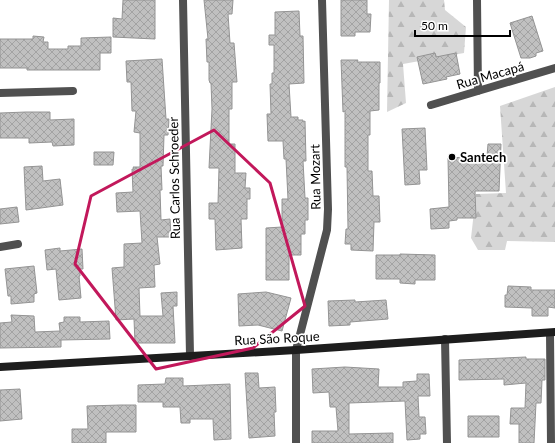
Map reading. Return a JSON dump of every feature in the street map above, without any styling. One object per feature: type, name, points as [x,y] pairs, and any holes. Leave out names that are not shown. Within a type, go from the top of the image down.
[{"type":"street","name":"Rua Carlos Schroeder","points":[[183,0],[190,355]]},
{"type":"street","name":"Rua Mozart","points":[[296,443],[296,350],[327,230],[328,209],[322,0]]},
{"type":"street","points":[[477,0],[478,91]]},
{"type":"street","name":"Rua Macapá","points":[[431,105],[555,68]]},
{"type":"street","points":[[0,93],[73,91]]},
{"type":"street","points":[[0,247],[18,244]]},
{"type":"street","name":"Rua São Roque","points":[[0,367],[296,350],[552,332]]},
{"type":"street","points":[[551,443],[552,332]]},
{"type":"street","points":[[445,339],[447,443]]},
{"type":"highlighted area","points":[[214,130],[270,183],[305,306],[253,348],[156,369],[75,264],[91,196]]},
{"type":"green space","points":[[389,0],[444,0],[445,10],[466,27],[464,53],[403,64],[406,103],[387,112]]},
{"type":"green space","points":[[555,87],[555,242],[507,241],[505,250],[478,250],[471,238],[476,194],[506,193],[500,106]]},
{"type":"building","points":[[123,0],[155,0],[155,39],[113,37],[113,18],[122,19]]},
{"type":"building","points":[[204,0],[233,0],[232,14],[228,14],[230,43],[234,43],[237,82],[232,82],[232,109],[229,109],[229,144],[235,144],[235,173],[246,173],[245,188],[250,188],[250,199],[247,199],[247,219],[241,219],[242,248],[216,250],[215,219],[209,219],[209,203],[218,203],[219,168],[209,168],[212,109],[209,62],[207,62],[206,39],[208,39]]},
{"type":"building","points":[[341,0],[367,0],[367,14],[371,14],[370,32],[355,32],[355,36],[341,36]]},
{"type":"building","points":[[299,11],[300,36],[303,36],[304,83],[289,84],[291,117],[298,117],[298,120],[303,120],[303,122],[305,121],[306,161],[303,161],[305,198],[308,198],[308,220],[305,220],[305,234],[301,234],[301,255],[289,255],[289,280],[266,280],[266,228],[282,227],[282,199],[288,199],[286,159],[284,159],[283,141],[268,141],[267,114],[271,114],[270,84],[272,84],[272,73],[274,73],[274,45],[269,45],[269,35],[275,35],[275,12]]},
{"type":"building","points":[[532,16],[543,51],[536,53],[536,56],[530,58],[521,58],[510,23]]},
{"type":"building","points":[[33,36],[44,37],[43,42],[48,42],[48,49],[68,49],[68,46],[81,46],[81,38],[111,37],[111,53],[100,53],[100,70],[27,70],[27,68],[0,68],[0,39],[33,39]]},
{"type":"building","points":[[435,53],[436,57],[456,53],[460,74],[446,77],[447,79],[423,84],[417,57]]},
{"type":"building","points":[[162,59],[166,119],[169,119],[168,135],[164,135],[163,166],[161,166],[161,220],[170,219],[171,237],[157,237],[160,264],[154,265],[155,287],[139,288],[140,316],[163,316],[161,293],[177,292],[177,306],[173,306],[175,343],[135,343],[134,319],[116,320],[112,268],[124,267],[124,244],[142,243],[140,211],[117,212],[116,193],[133,192],[132,169],[134,169],[133,167],[140,167],[140,133],[134,132],[136,111],[132,111],[131,82],[127,82],[126,61]]},
{"type":"building","points":[[341,60],[380,62],[379,110],[370,111],[370,135],[368,135],[368,171],[372,171],[373,196],[379,196],[380,222],[374,222],[373,251],[351,250],[351,244],[345,244],[346,229],[348,229],[347,167],[345,167],[345,111],[343,112]]},
{"type":"building","points":[[50,112],[50,120],[74,119],[74,145],[53,146],[52,142],[29,143],[29,138],[0,138],[0,113]]},
{"type":"building","points":[[425,128],[427,170],[419,170],[420,184],[405,185],[402,129]]},
{"type":"building","points":[[488,144],[501,144],[499,191],[475,191],[476,218],[457,218],[457,220],[449,221],[449,228],[431,229],[430,209],[449,207],[448,158],[487,156]]},
{"type":"building","points":[[94,152],[114,152],[113,165],[94,165]]},
{"type":"building","points":[[42,166],[43,181],[60,179],[63,205],[26,210],[24,167]]},
{"type":"building","points":[[17,207],[19,222],[0,224],[0,209]]},
{"type":"building","points":[[60,248],[60,251],[82,249],[83,269],[80,269],[79,276],[81,298],[59,300],[56,269],[47,270],[45,250]]},
{"type":"building","points":[[376,255],[435,255],[435,280],[415,280],[415,284],[400,283],[400,279],[376,279]]},
{"type":"building","points":[[34,266],[37,293],[34,294],[34,302],[11,304],[11,296],[8,296],[5,269]]},
{"type":"building","points":[[508,286],[531,287],[531,290],[555,290],[555,308],[548,307],[548,316],[532,316],[532,308],[505,307],[505,295],[507,295]]},
{"type":"building","points":[[266,292],[291,298],[282,331],[258,325],[239,326],[238,294]]},
{"type":"building","points":[[355,300],[355,302],[386,300],[388,319],[350,322],[350,325],[329,326],[328,301]]},
{"type":"building","points":[[11,315],[34,316],[35,332],[60,331],[59,323],[64,322],[64,317],[80,317],[80,322],[109,321],[110,339],[61,340],[61,347],[0,348],[0,323],[12,322]]},
{"type":"building","points":[[526,357],[526,359],[545,359],[545,380],[542,380],[541,403],[536,403],[534,443],[519,443],[519,424],[510,424],[511,408],[525,408],[526,383],[504,385],[504,379],[459,380],[459,360]]},
{"type":"building","points":[[345,367],[379,369],[378,387],[403,387],[403,382],[417,381],[417,374],[429,374],[430,396],[418,396],[419,417],[425,417],[426,434],[420,434],[420,439],[407,440],[405,401],[349,403],[349,434],[393,433],[393,443],[312,443],[312,431],[338,431],[336,407],[330,407],[329,392],[313,393],[312,369]]},
{"type":"building","points":[[245,373],[258,373],[259,388],[275,387],[275,436],[249,438]]},
{"type":"building","points":[[166,378],[183,378],[183,386],[230,384],[231,439],[214,440],[213,419],[190,419],[190,423],[181,423],[180,407],[163,407],[163,402],[138,402],[138,385],[165,384]]},
{"type":"building","points":[[20,389],[22,419],[0,421],[0,390]]},
{"type":"building","points":[[136,405],[136,432],[106,432],[106,443],[72,443],[72,429],[88,429],[87,406]]},
{"type":"building","points":[[468,416],[499,416],[499,437],[468,437]]},
{"type":"place","name":"Santech","points":[[452,157]]}]
